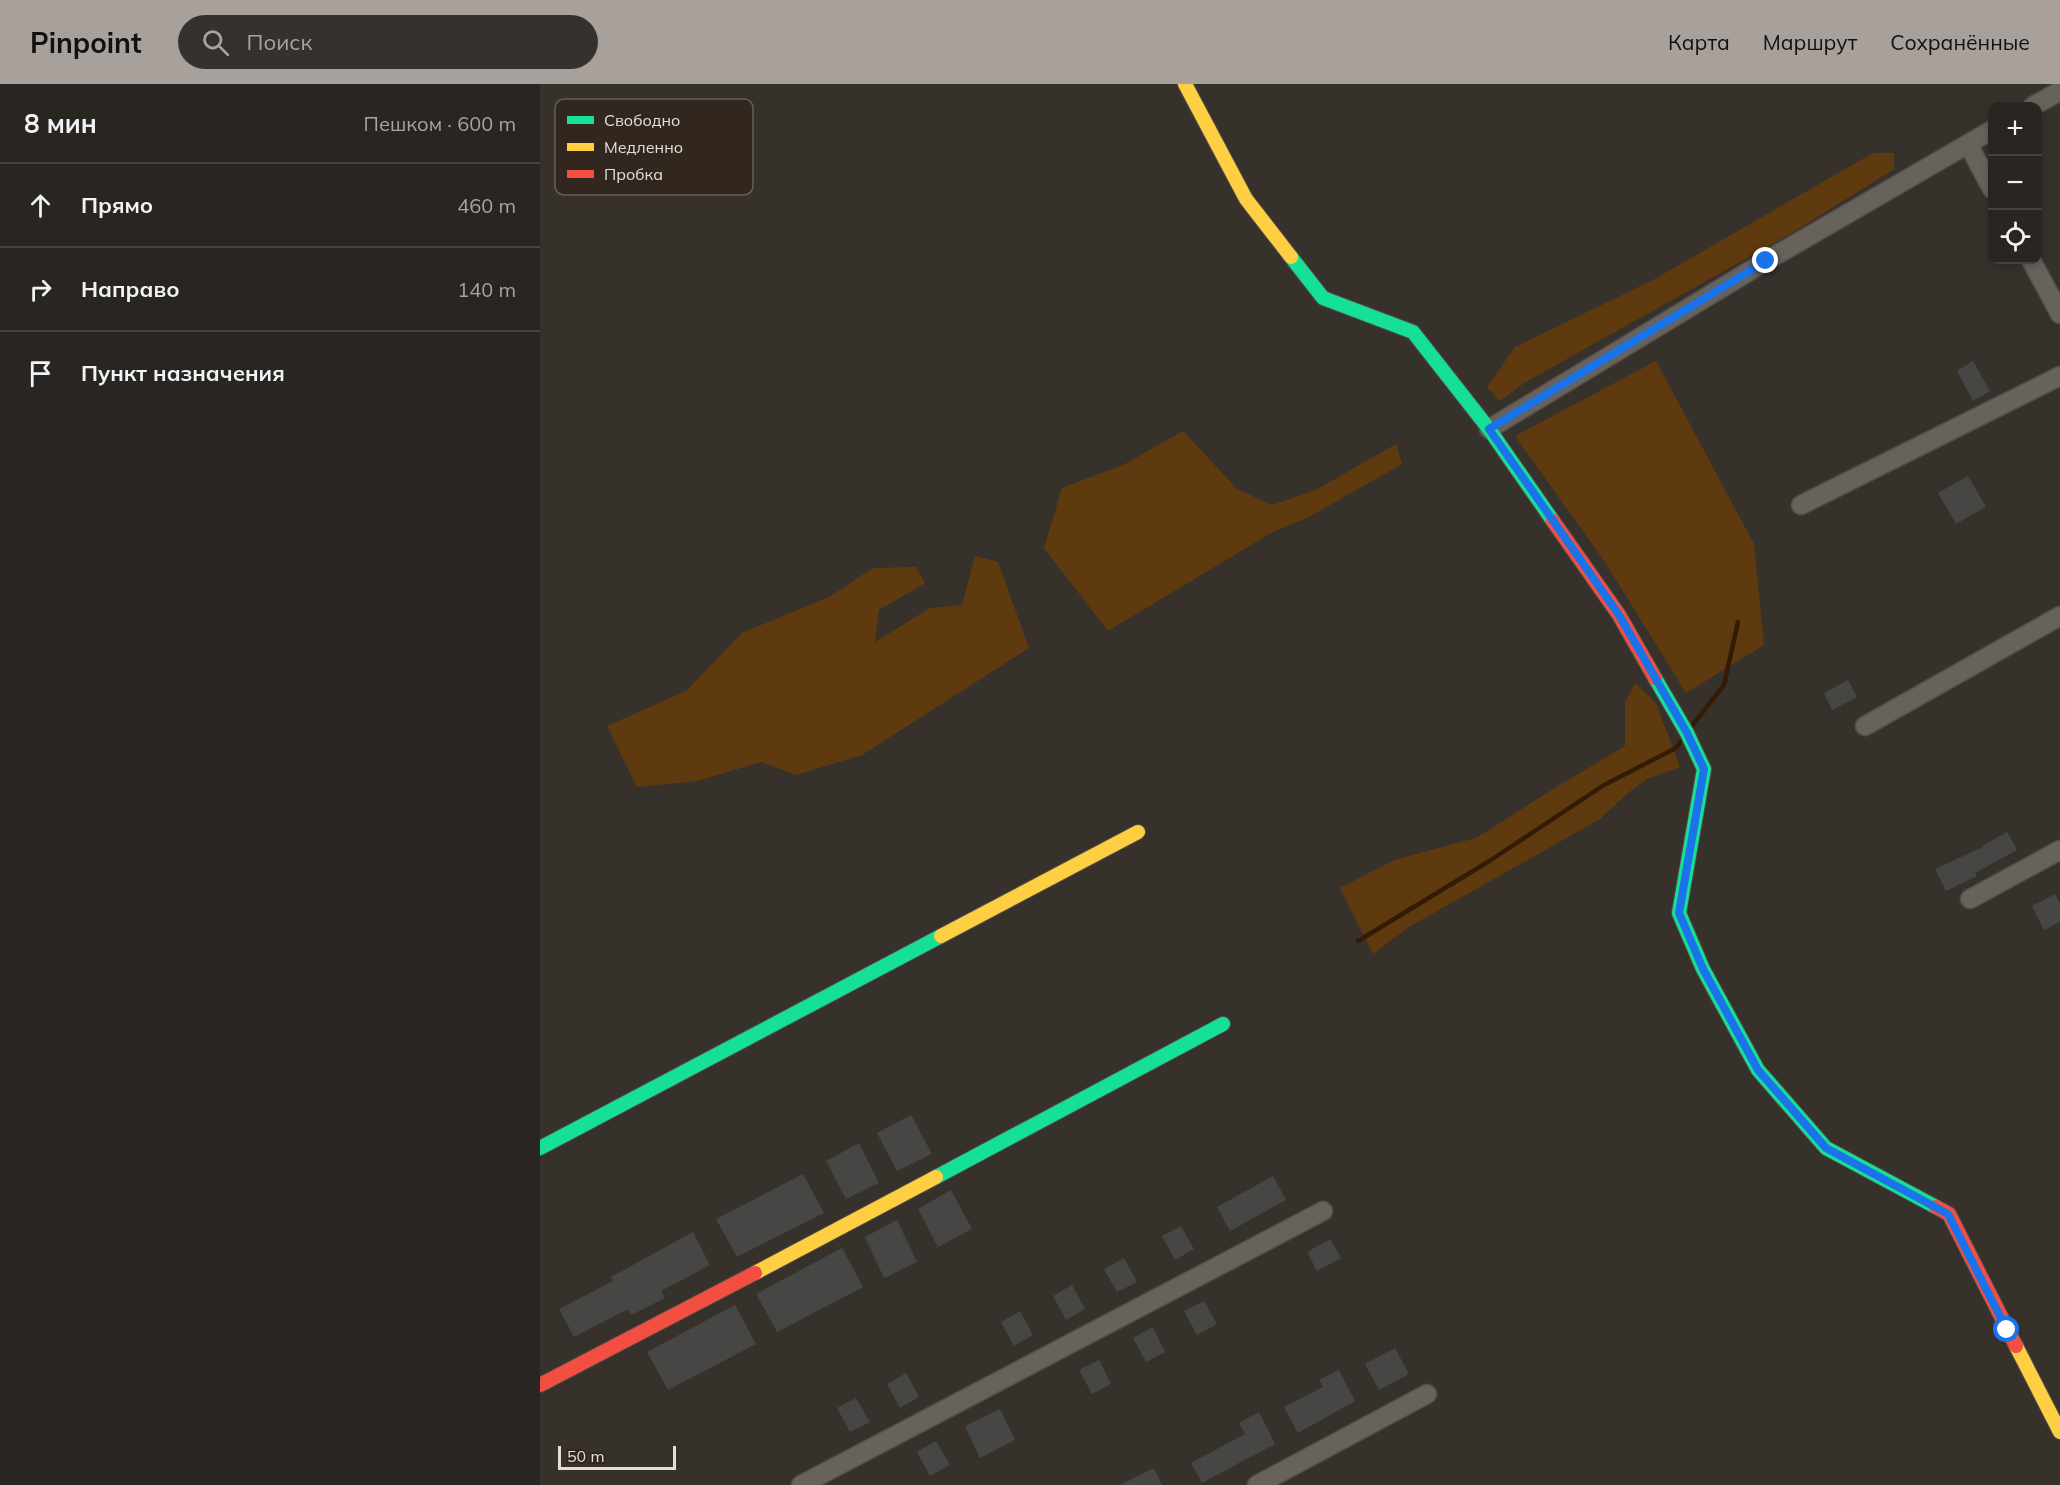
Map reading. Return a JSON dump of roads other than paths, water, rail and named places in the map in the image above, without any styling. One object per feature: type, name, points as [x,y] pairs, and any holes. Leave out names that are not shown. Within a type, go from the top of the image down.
[{"type":"street","points":[[1185,84],[1246,199],[1323,298],[1413,332],[1489,429],[1619,615],[1687,733],[1704,769],[1679,913],[1703,969],[1758,1070],[1826,1148],[1948,1214],[2060,1432]]},
{"type":"street","points":[[2039,102],[2060,91]]},
{"type":"street","points":[[1489,429],[1766,261],[1988,132]]},
{"type":"street","points":[[1968,144],[1988,182]]},
{"type":"street","points":[[2033,264],[2060,314]]},
{"type":"street","points":[[1801,505],[2060,376]]},
{"type":"street","points":[[1865,726],[2060,616]]},
{"type":"street","points":[[540,1148],[1138,832]]},
{"type":"street","points":[[1970,899],[2060,850]]},
{"type":"street","points":[[540,1385],[1223,1024]]},
{"type":"street","points":[[801,1485],[1323,1211]]},
{"type":"street","points":[[1257,1485],[1428,1394]]},
{"type":"waterway","points":[[1691,727],[1724,685],[1738,622]]},
{"type":"waterway","points":[[1358,941],[1491,860],[1604,785],[1676,748],[1681,741]]}]
